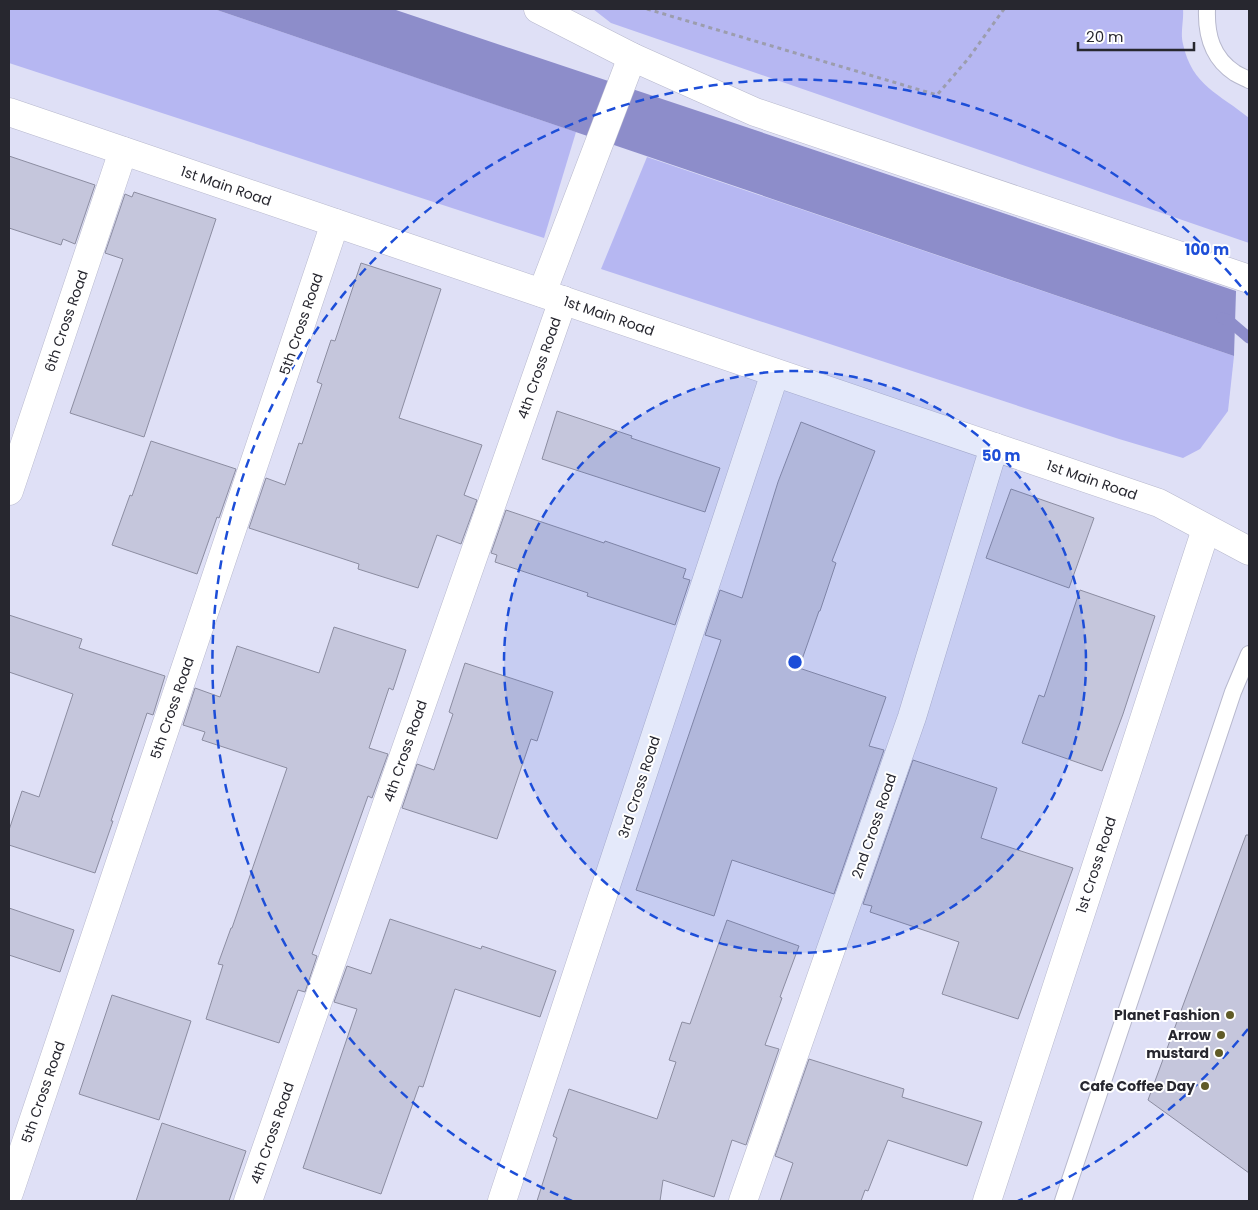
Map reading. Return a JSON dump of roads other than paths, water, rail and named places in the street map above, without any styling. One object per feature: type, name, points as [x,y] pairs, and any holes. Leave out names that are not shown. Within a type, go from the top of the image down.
[{"type":"street","points":[[538,9],[632,57],[755,112],[1249,279]]},
{"type":"street","name":"4th Cross Road","points":[[248,1201],[552,297],[594,158],[619,86],[632,57]]},
{"type":"street","name":"1st Main Road","points":[[9,112],[1159,503],[1249,551]]},
{"type":"street","name":"6th Cross Road","points":[[9,491],[123,151]]},
{"type":"street","name":"5th Cross Road","points":[[9,1193],[335,223]]},
{"type":"street","name":"3rd Cross Road","points":[[502,1201],[775,372]]},
{"type":"street","name":"2nd Cross Road","points":[[743,1201],[912,717],[994,447]]},
{"type":"street","name":"1st Cross Road","points":[[987,1201],[1206,528]]},
{"type":"lane","points":[[1207,9],[1207,29],[1216,55],[1225,65],[1249,80]]},
{"type":"lane","points":[[1063,1201],[1233,692],[1249,654]]},
{"type":"waterway","points":[[1222,318],[1228,320],[1249,338]]},
{"type":"place","name":"Planet Fashion","points":[[1230,1015]]},
{"type":"place","name":"Arrow","points":[[1221,1035]]},
{"type":"place","name":"mustard","points":[[1219,1053]]},
{"type":"place","name":"Cafe Coffee Day","points":[[1205,1086]]}]
